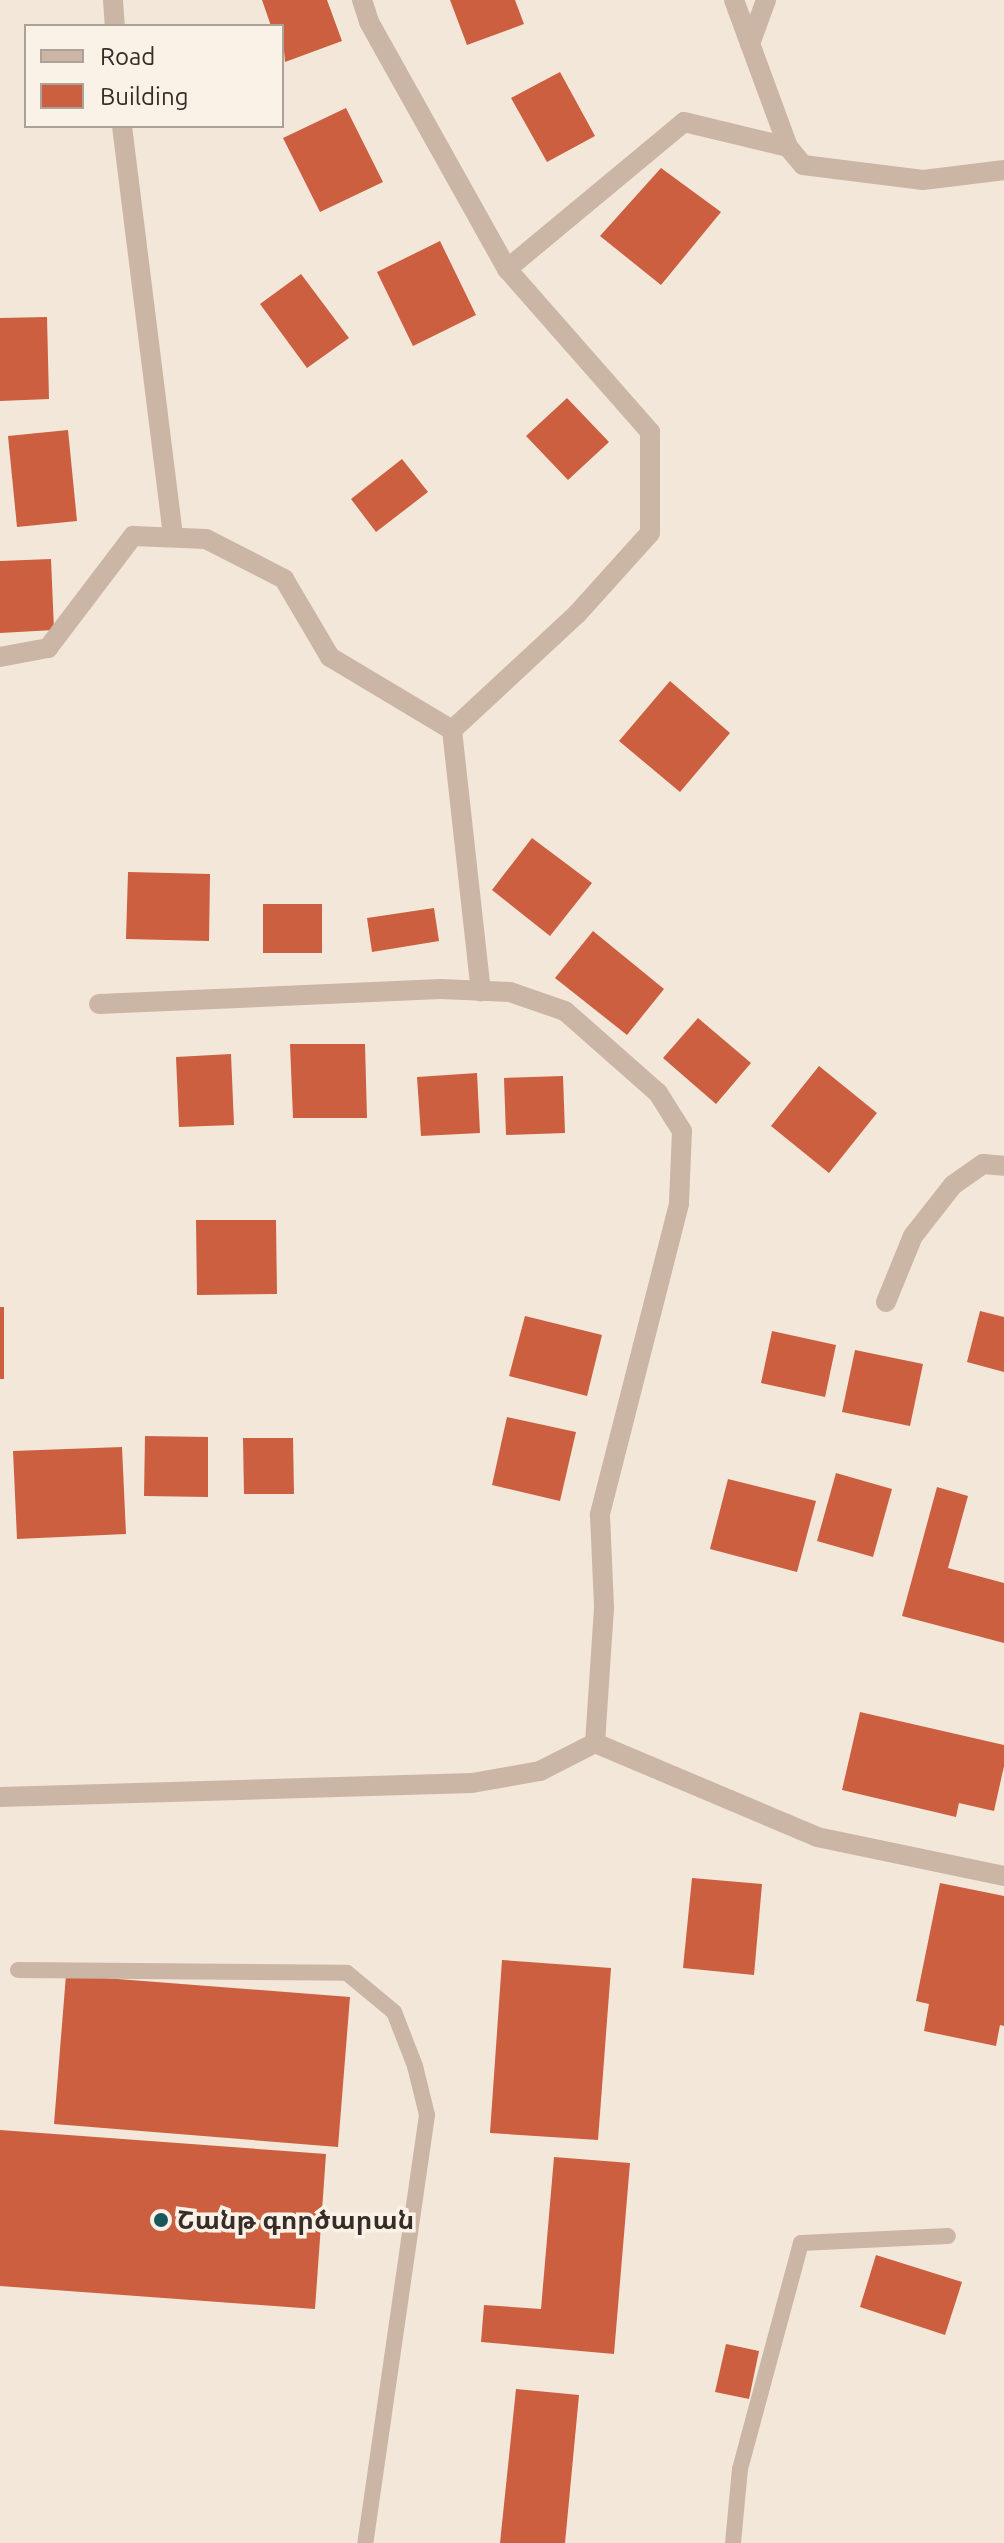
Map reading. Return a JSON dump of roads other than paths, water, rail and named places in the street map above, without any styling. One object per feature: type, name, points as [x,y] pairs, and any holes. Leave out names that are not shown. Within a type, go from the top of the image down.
[{"type":"street","points":[[113,0],[115,24]]},
{"type":"street","points":[[362,0],[369,22],[507,269],[650,432],[650,533],[577,614],[452,730]]},
{"type":"street","points":[[734,0],[788,147],[803,165],[923,180],[1004,170]]},
{"type":"street","points":[[750,44],[766,0]]},
{"type":"street","points":[[507,269],[684,122],[788,147]]},
{"type":"street","points":[[122,128],[173,537]]},
{"type":"street","points":[[0,657],[48,648],[133,536],[206,539],[284,579],[330,657],[452,730]]},
{"type":"street","points":[[452,730],[481,991]]},
{"type":"street","points":[[99,1004],[441,989],[510,992],[565,1011],[658,1093],[682,1131],[679,1204],[600,1515],[604,1608],[595,1743]]},
{"type":"street","points":[[886,1302],[913,1236],[953,1185],[983,1164],[1004,1166]]},
{"type":"street","points":[[0,1797],[472,1783],[540,1771],[595,1743],[817,1837],[1004,1876]]},
{"type":"lane","points":[[18,1970],[347,1973],[394,2012],[415,2066],[427,2115],[365,2543]]},
{"type":"lane","points":[[733,2543],[740,2469],[801,2243],[948,2236]]},
{"type":"place","name":"Շանթ գործարան","points":[[161,2220]]}]
